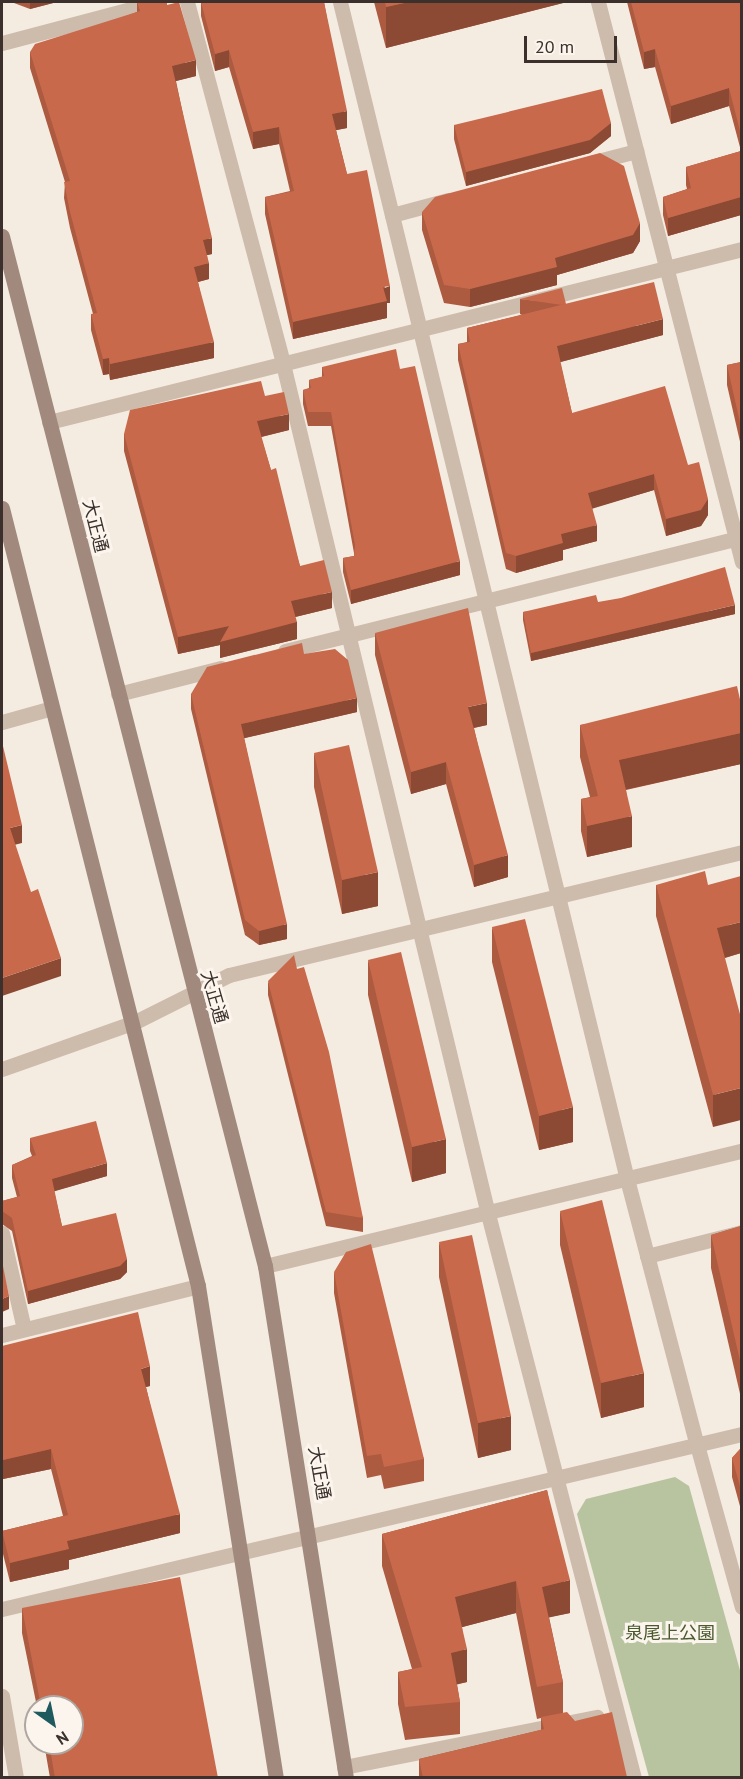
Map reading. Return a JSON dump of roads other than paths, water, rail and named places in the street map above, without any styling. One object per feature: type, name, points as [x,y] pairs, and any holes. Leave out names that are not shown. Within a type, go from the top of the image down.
[{"type":"main road","name":"大正通","points":[[2,236],[191,994],[265,1266],[311,1537],[345,1772]]},
{"type":"main road","points":[[2,508],[135,1022],[198,1286],[276,1778]]},
{"type":"street","points":[[2,43],[157,2]]},
{"type":"street","points":[[187,2],[283,364],[488,1214],[634,1778]]},
{"type":"street","points":[[340,2],[627,1179],[741,1607]]},
{"type":"street","points":[[598,2],[738,537],[741,562]]},
{"type":"street","points":[[578,166],[636,151]]},
{"type":"street","points":[[392,215],[462,196]]},
{"type":"street","points":[[49,422],[741,249]]},
{"type":"street","points":[[269,656],[738,537]]},
{"type":"street","points":[[118,694],[234,665]]},
{"type":"street","points":[[2,722],[52,708]]},
{"type":"street","points":[[2,1069],[135,1022],[230,975],[741,852]]},
{"type":"street","points":[[265,1266],[488,1214],[741,1151]]},
{"type":"street","points":[[647,1256],[741,1232]]},
{"type":"street","points":[[2,1233],[24,1329]]},
{"type":"street","points":[[2,1335],[198,1286]]},
{"type":"street","points":[[2,1609],[741,1434]]},
{"type":"street","points":[[2,1696],[16,1778]]},
{"type":"street","points":[[345,1772],[618,1713]]},
{"type":"park label","name":"泉尾上公園","points":[[670,1633]]}]
